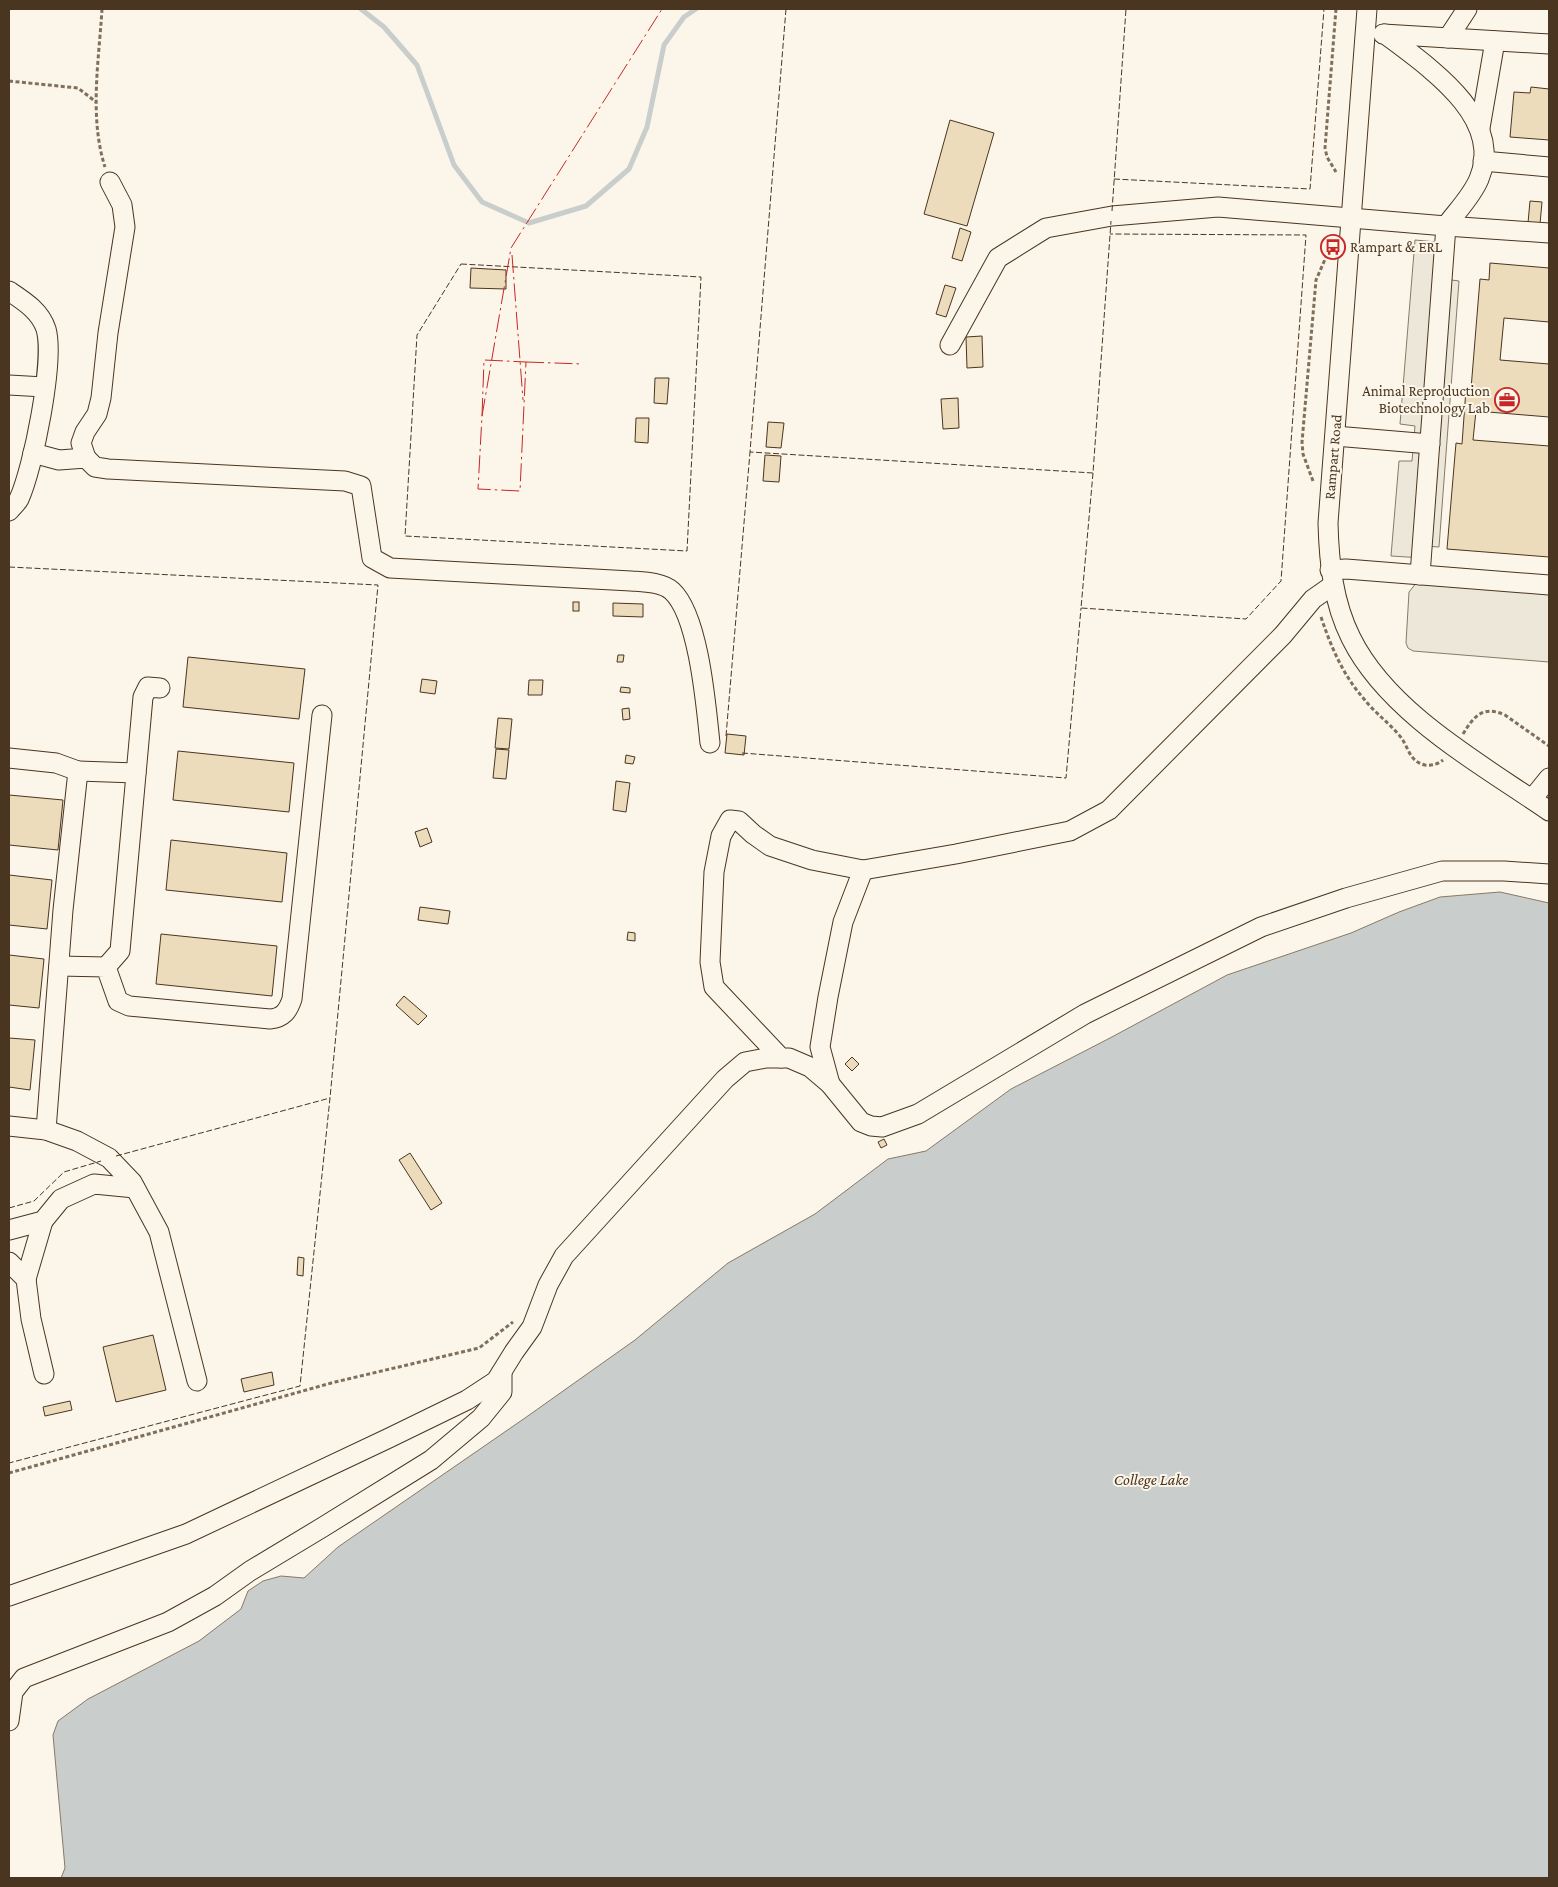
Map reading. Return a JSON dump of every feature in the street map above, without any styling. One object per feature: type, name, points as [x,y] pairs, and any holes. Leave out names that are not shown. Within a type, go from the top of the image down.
[{"type":"street","name":"Rampart Road","points":[[1367,9],[1328,523],[1332,578],[1338,605],[1350,637],[1368,667],[1397,700],[1431,730],[1549,811]]},
{"type":"street","points":[[1448,38],[1467,9]]},
{"type":"street","points":[[1366,33],[1549,44]]},
{"type":"street","points":[[1385,34],[1423,63],[1467,107],[1480,128],[1484,145],[1483,161],[1478,180],[1446,226],[1420,575]]},
{"type":"street","points":[[1480,128],[1495,40]]},
{"type":"street","points":[[1483,161],[1549,167]]},
{"type":"street","points":[[110,182],[122,205],[125,227],[108,333],[101,398],[97,414],[85,432],[82,443],[86,458],[95,467],[345,481],[361,486],[372,558],[390,568],[631,581],[652,583],[671,590],[683,604],[691,624],[701,671],[710,743]]},
{"type":"street","points":[[950,344],[998,258],[1046,228],[1112,216],[1218,207],[1549,233]]},
{"type":"street","points":[[9,291],[26,302],[40,316],[46,330],[48,360],[33,453],[18,501],[9,511]]},
{"type":"street","points":[[9,385],[44,387]]},
{"type":"street","points":[[1335,436],[1430,444]]},
{"type":"street","points":[[33,453],[59,460],[86,458]]},
{"type":"street","points":[[781,1058],[714,987],[710,962],[714,872],[721,836],[730,820],[739,821],[770,846],[812,860],[863,870],[1070,831],[1109,810],[1283,635],[1332,578],[1346,569],[1549,585]]},
{"type":"street","points":[[106,967],[120,951],[143,696],[148,687],[160,688]]},
{"type":"street","points":[[106,967],[118,1001],[129,1006],[270,1019],[284,1014],[289,1008],[292,999],[322,715]]},
{"type":"street","points":[[9,758],[56,763],[78,771],[136,773]]},
{"type":"street","points":[[46,1130],[59,966],[78,771]]},
{"type":"street","points":[[1532,799],[1549,778]]},
{"type":"street","points":[[830,1084],[820,1048],[843,922],[863,870]]},
{"type":"street","points":[[9,1596],[186,1534],[467,1400],[496,1381],[532,1327],[548,1285],[564,1256],[725,1079],[745,1062],[766,1058],[789,1058],[810,1068],[830,1084],[861,1122],[871,1126],[882,1127],[918,1114],[1085,1014],[1261,927],[1346,898],[1442,871],[1504,871],[1549,874]]},
{"type":"street","points":[[59,966],[106,967]]},
{"type":"street","points":[[9,1126],[46,1130],[77,1141],[109,1158],[132,1182],[158,1232],[197,1381]]},
{"type":"street","points":[[44,1374],[31,1319],[26,1279],[43,1221],[61,1199],[94,1184],[135,1188]]},
{"type":"street","points":[[9,1230],[43,1221]]},
{"type":"street","points":[[9,1262],[26,1279]]},
{"type":"street","points":[[9,1721],[13,1692],[24,1678],[168,1622],[215,1596],[250,1571],[323,1528],[431,1460],[481,1418],[502,1392],[502,1372]]},
{"type":"path","points":[[102,9],[97,103],[99,147],[110,182]]},
{"type":"path","points":[[1336,9],[1325,148],[1327,157],[1336,173],[1337,181]]},
{"type":"path","points":[[9,81],[78,88],[97,103]]},
{"type":"path","points":[[1313,490],[1313,482],[1302,454],[1302,442],[1316,280],[1332,243]]},
{"type":"path","points":[[1460,738],[1471,720],[1487,711],[1496,711],[1505,715],[1549,746]]},
{"type":"path","points":[[9,1473],[335,1382],[479,1348],[518,1317]]},
{"type":"shaded area","points":[[1415,240],[1447,243],[1444,279],[1459,281],[1439,547],[1424,546],[1423,558],[1391,556],[1399,461],[1412,461],[1415,426],[1400,424]]},
{"type":"shaded area","points":[[1429,567],[1549,577],[1549,662],[1413,651],[1408,648],[1406,643],[1409,592]]},
{"type":"water","name":"College Lake","points":[[1500,892],[1549,903],[1549,1878],[61,1878],[65,1868],[53,1735],[58,1721],[88,1699],[199,1641],[241,1609],[248,1591],[263,1581],[281,1576],[304,1578],[338,1547],[635,1340],[728,1263],[815,1214],[888,1159],[926,1151],[1011,1089],[1227,975],[1351,933],[1440,897]]},
{"type":"building","points":[[1531,87],[1549,89],[1549,140],[1510,137],[1514,92],[1530,93]]},
{"type":"building","points":[[950,120],[994,133],[967,226],[924,214]]},
{"type":"building","points":[[1530,201],[1542,202],[1540,224],[1528,223]]},
{"type":"building","points":[[960,228],[971,232],[962,261],[952,258]]},
{"type":"building","name":"Animal Reproduction Biotechnology Lab","points":[[1490,263],[1549,268],[1549,322],[1504,318],[1500,360],[1549,364],[1549,417],[1476,411],[1473,440],[1549,446],[1549,557],[1447,549],[1456,443],[1462,444],[1466,389],[1471,389],[1480,279],[1489,280]]},
{"type":"building","points":[[471,268],[506,270],[506,289],[470,288]]},
{"type":"building","points":[[945,285],[956,288],[946,317],[936,314]]},
{"type":"building","points":[[982,336],[983,367],[967,368],[966,337]]},
{"type":"building","points":[[655,378],[669,378],[667,404],[654,403]]},
{"type":"building","points":[[958,398],[959,428],[943,429],[941,399]]},
{"type":"building","points":[[636,418],[649,418],[648,443],[635,442]]},
{"type":"building","points":[[768,422],[784,423],[781,448],[766,447]]},
{"type":"building","points":[[765,455],[781,456],[779,482],[763,481]]},
{"type":"building","points":[[573,602],[579,602],[579,611],[573,611]]},
{"type":"building","points":[[613,603],[643,604],[643,617],[613,616]]},
{"type":"building","points":[[618,655],[624,655],[623,662],[617,662]]},
{"type":"building","points":[[188,657],[305,669],[299,719],[183,707]]},
{"type":"building","points":[[422,679],[437,681],[435,694],[420,692]]},
{"type":"building","points":[[529,680],[543,680],[542,695],[528,695]]},
{"type":"building","points":[[621,687],[630,688],[630,693],[620,692]]},
{"type":"building","points":[[629,708],[630,719],[623,720],[622,709]]},
{"type":"building","points":[[498,718],[512,719],[509,749],[495,748]]},
{"type":"building","points":[[727,734],[746,736],[744,755],[725,753]]},
{"type":"building","points":[[496,749],[509,750],[506,779],[493,778]]},
{"type":"building","points":[[178,751],[294,763],[289,812],[173,800]]},
{"type":"building","points":[[626,755],[635,757],[633,764],[625,763]]},
{"type":"building","points":[[616,781],[630,783],[626,812],[613,810]]},
{"type":"building","points":[[9,795],[63,800],[58,850],[9,845]]},
{"type":"building","points":[[427,828],[432,842],[420,847],[415,832]]},
{"type":"building","points":[[171,840],[287,853],[282,902],[166,890]]},
{"type":"building","points":[[9,875],[52,880],[47,929],[9,925]]},
{"type":"building","points":[[420,907],[450,911],[448,924],[418,920]]},
{"type":"building","points":[[628,932],[635,933],[635,941],[627,940]]},
{"type":"building","points":[[161,934],[277,946],[272,996],[156,984]]},
{"type":"building","points":[[9,955],[44,959],[39,1008],[9,1005]]},
{"type":"building","points":[[404,996],[427,1016],[418,1025],[396,1005]]},
{"type":"building","points":[[9,1038],[35,1040],[30,1090],[9,1087]]},
{"type":"building","points":[[852,1057],[859,1064],[852,1071],[845,1064]]},
{"type":"building","points":[[884,1139],[887,1145],[881,1148],[878,1142]]},
{"type":"building","points":[[410,1153],[442,1203],[431,1210],[399,1160]]},
{"type":"building","points":[[298,1257],[304,1258],[303,1276],[297,1275]]},
{"type":"building","points":[[153,1335],[166,1390],[116,1402],[103,1347]]},
{"type":"building","points":[[272,1372],[274,1385],[244,1392],[241,1379]]},
{"type":"building","points":[[70,1401],[72,1410],[45,1416],[43,1407]]},
{"type":"waterway","points":[[361,9],[384,27],[417,65],[454,165],[482,202],[529,223],[586,206],[629,169],[647,127],[664,45],[684,17],[696,9]]},
{"type":"fence","points":[[786,9],[750,452],[1093,473],[1111,221]]},
{"type":"fence","points":[[1112,211],[1126,9]]},
{"type":"fence","points":[[1114,179],[1310,189],[1324,9]]},
{"type":"fence","points":[[1093,473],[1081,608],[1246,619],[1281,581],[1306,235],[1110,234]]},
{"type":"fence","points":[[461,264],[701,277],[687,551],[405,536],[417,335],[461,264]]},
{"type":"fence","points":[[726,736],[750,452]]},
{"type":"fence","points":[[9,567],[378,585],[330,1098],[300,1386],[9,1463]]},
{"type":"fence","points":[[742,753],[1066,778],[1081,608]]},
{"type":"fence","points":[[116,1156],[330,1098]]},
{"type":"fence","points":[[9,1208],[34,1201],[64,1172],[101,1161]]},
{"type":"power","points":[[482,416],[484,360],[526,362],[520,491],[478,489],[482,416],[511,248],[662,9]]},
{"type":"power","points":[[512,255],[523,400]]},
{"type":"power","points":[[526,362],[583,364]]},
{"type":"place","name":"Rampart & ERL","points":[[1333,247]]},
{"type":"place","name":"Animal Reproduction Biotechnology Lab","points":[[1507,400]]}]
